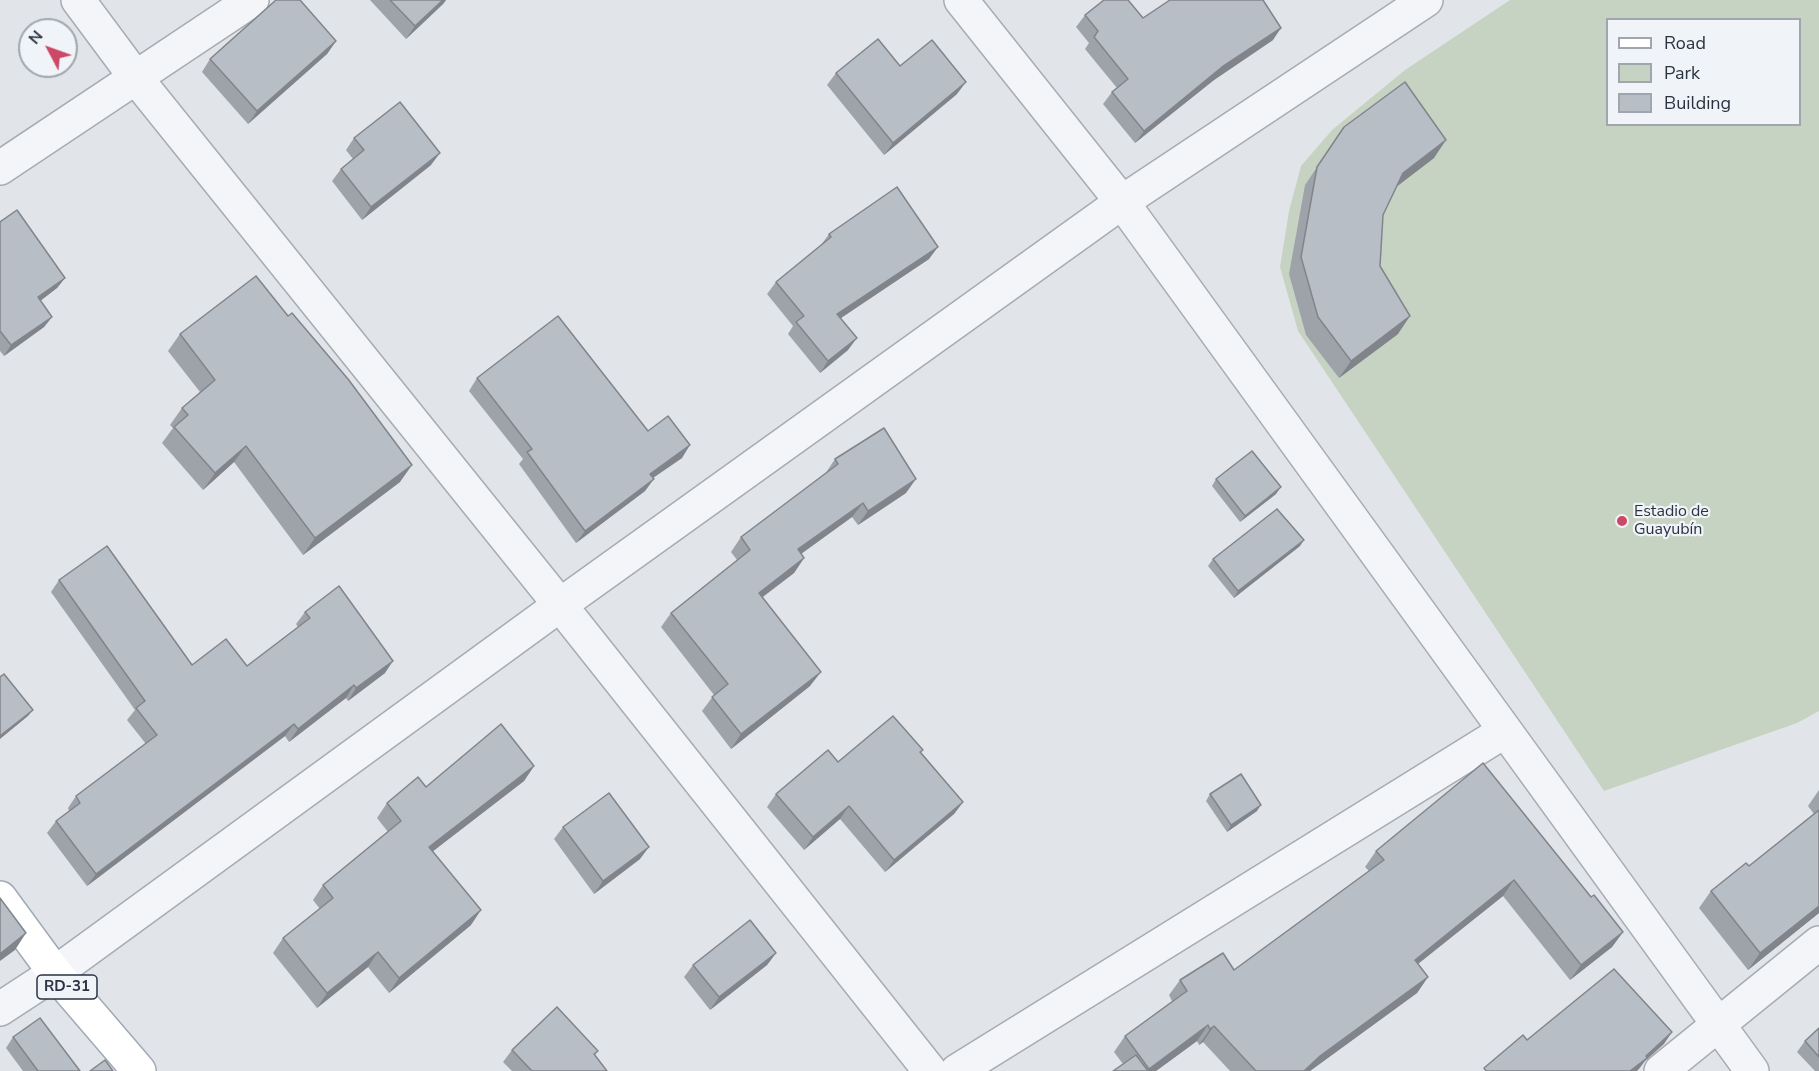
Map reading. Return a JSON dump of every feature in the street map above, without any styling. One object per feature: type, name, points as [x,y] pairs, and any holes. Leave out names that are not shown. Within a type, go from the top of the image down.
[{"type":"main road","name":"RD-31","points":[[0,898],[55,973],[139,1071]]},
{"type":"street","points":[[78,0],[136,78],[560,605],[930,1071]]},
{"type":"street","points":[[0,168],[252,0]]},
{"type":"street","points":[[961,0],[1122,202],[1716,1025],[1752,1071]]},
{"type":"street","points":[[0,1009],[55,973],[560,605],[1122,202],[1426,0]]},
{"type":"street","points":[[957,1071],[1505,731]]},
{"type":"street","points":[[1661,1071],[1819,943]]},
{"type":"green space","name":"Estadio de Guayubín","points":[[1510,0],[1819,0],[1819,711],[1797,723],[1604,791],[1298,331],[1280,267],[1289,211],[1301,166],[1332,130],[1405,70]]},
{"type":"building","points":[[276,0],[300,0],[336,41],[257,111],[210,59]]},
{"type":"building","points":[[390,0],[443,0],[415,26]]},
{"type":"building","points":[[1104,0],[1128,0],[1143,18],[1170,0],[1263,0],[1281,28],[1222,67],[1144,131],[1112,92],[1128,79],[1094,37],[1098,31],[1085,15]]},
{"type":"building","points":[[878,39],[900,66],[932,40],[966,82],[893,143],[836,73]]},
{"type":"building","points":[[1405,82],[1446,140],[1403,173],[1383,215],[1380,266],[1410,316],[1351,361],[1318,317],[1301,257],[1317,167],[1344,127]]},
{"type":"building","points":[[400,102],[440,153],[371,207],[341,169],[364,150],[354,138]]},
{"type":"building","points":[[897,187],[938,247],[837,314],[857,338],[828,361],[796,322],[804,316],[776,282],[831,237],[829,234]]},
{"type":"building","points":[[17,210],[65,278],[38,297],[52,317],[11,345],[0,331],[0,222]]},
{"type":"building","points":[[256,276],[288,316],[292,313],[348,379],[412,465],[315,538],[246,446],[215,473],[174,427],[188,415],[182,408],[215,380],[180,334]]},
{"type":"building","points":[[558,316],[648,431],[668,416],[690,445],[650,474],[654,479],[585,531],[527,452],[532,449],[477,378]]},
{"type":"building","points":[[884,428],[916,479],[868,511],[863,503],[798,549],[804,558],[759,593],[821,672],[741,734],[712,697],[728,684],[671,613],[750,550],[741,537],[838,464],[835,459]]},
{"type":"building","points":[[1252,451],[1281,487],[1245,516],[1216,479]]},
{"type":"building","points":[[1277,509],[1304,540],[1238,591],[1213,559]]},
{"type":"building","points":[[107,546],[192,665],[226,639],[247,666],[310,618],[305,612],[339,586],[393,661],[356,688],[354,685],[298,729],[294,724],[96,874],[56,821],[80,803],[76,796],[157,735],[136,708],[145,701],[59,580]]},
{"type":"building","points":[[4,674],[33,710],[0,736],[0,677]]},
{"type":"building","points":[[893,716],[923,750],[920,752],[963,802],[894,860],[849,806],[813,837],[776,794],[828,750],[838,762]]},
{"type":"building","points":[[501,724],[534,766],[429,847],[481,910],[399,978],[378,952],[327,993],[283,938],[333,898],[323,885],[401,821],[387,803],[418,777],[426,787]]},
{"type":"building","points":[[1483,763],[1591,897],[1594,895],[1623,932],[1581,965],[1514,880],[1415,960],[1428,977],[1320,1056],[1304,1071],[1256,1071],[1214,1026],[1210,1029],[1208,1025],[1149,1069],[1125,1036],[1187,991],[1180,980],[1223,953],[1234,970],[1384,860],[1376,851]]},
{"type":"building","points":[[1241,774],[1261,805],[1231,825],[1210,794]]},
{"type":"building","points":[[609,793],[649,847],[603,881],[563,827]]},
{"type":"building","points":[[1819,810],[1819,906],[1760,953],[1711,891],[1746,863],[1749,866]]},
{"type":"building","points":[[0,898],[26,933],[0,954]]},
{"type":"building","points":[[750,920],[776,953],[719,997],[693,965]]},
{"type":"building","points":[[1614,969],[1672,1032],[1646,1056],[1647,1058],[1630,1071],[1486,1071],[1484,1068],[1523,1035],[1527,1040]]},
{"type":"building","points":[[557,1007],[598,1051],[594,1054],[607,1071],[532,1071],[512,1050]]},
{"type":"building","points":[[40,1018],[80,1071],[38,1071],[13,1037]]},
{"type":"building","points":[[1819,1028],[1819,1057],[1805,1041]]},
{"type":"building","points":[[1136,1055],[1148,1071],[1113,1071]]},
{"type":"building","points":[[105,1060],[113,1071],[90,1071]]},
{"type":"place","name":"Estadio de Guayubín","points":[[1622,521]]}]
